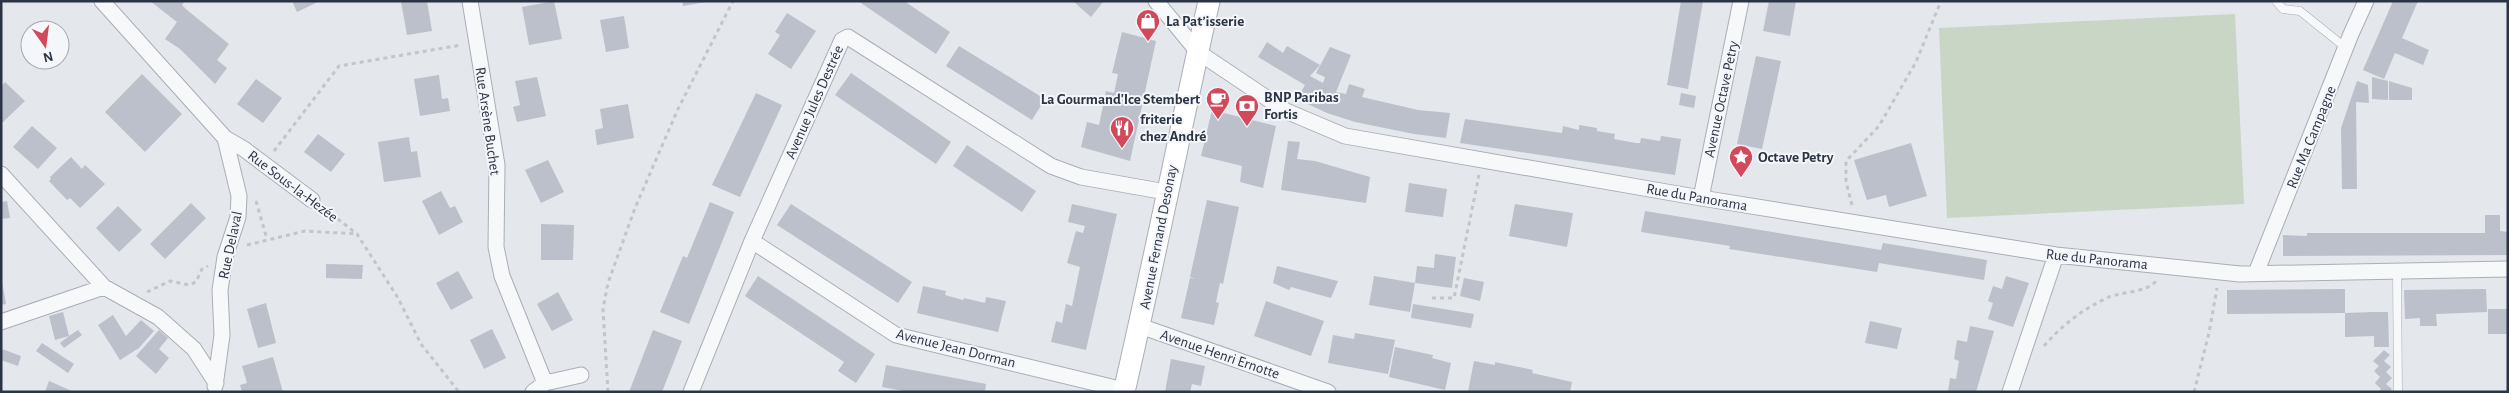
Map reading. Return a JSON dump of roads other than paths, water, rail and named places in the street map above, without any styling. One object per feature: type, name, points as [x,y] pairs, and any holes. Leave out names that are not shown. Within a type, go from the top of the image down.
[{"type":"main road","name":"Avenue Fernand Desonay","points":[[1124,391],[1140,326],[1166,192],[1209,1]]},
{"type":"street","name":"Rue Sous-la-Hezée","points":[[102,1],[225,138],[264,163],[312,200]]},
{"type":"street","name":"Rue Arsène Buchet","points":[[470,1],[497,165],[496,247],[502,276],[539,387],[581,375]]},
{"type":"street","name":"Rue du Panorama","points":[[1156,1],[1198,52],[1286,111],[1345,136],[1701,198],[2056,255],[2219,272],[2397,272],[2508,269]]},
{"type":"street","name":"Avenue Octave Petry","points":[[1701,198],[1741,1]]},
{"type":"street","name":"Rue Ma Campagne","points":[[2256,273],[2366,1]]},
{"type":"street","name":"Avenue Jules Destrée","points":[[691,392],[752,241],[842,40],[848,37],[1051,166],[1081,177],[1166,192]]},
{"type":"street","name":"Rue Delaval","points":[[215,388],[222,335],[220,290],[224,257],[238,217],[239,196],[225,138]]},
{"type":"street","name":"Rue Delaval","points":[[1,174],[104,287],[158,317],[194,349],[215,388]]},
{"type":"street","name":"Avenue Jean Dorman","points":[[752,241],[896,336],[1124,391]]},
{"type":"street","points":[[2010,392],[2056,255]]},
{"type":"street","points":[[1,322],[104,287]]},
{"type":"street","name":"Avenue Henri Ernotte","points":[[1140,326],[1328,392]]},
{"type":"lane","points":[[2276,1],[2283,9],[2300,11],[2346,48]]},
{"type":"lane","points":[[2397,272],[2398,392]]},
{"type":"place","name":"La Pat’isserie","points":[[1148,42]]},
{"type":"place","name":"La Gourmand'Ice Stembert","points":[[1218,120]]},
{"type":"place","name":"BNP Paribas Fortis","points":[[1247,127]]},
{"type":"place","name":"friterie chez André","points":[[1122,149]]},
{"type":"place","name":"Octave Petry","points":[[1741,178]]}]
